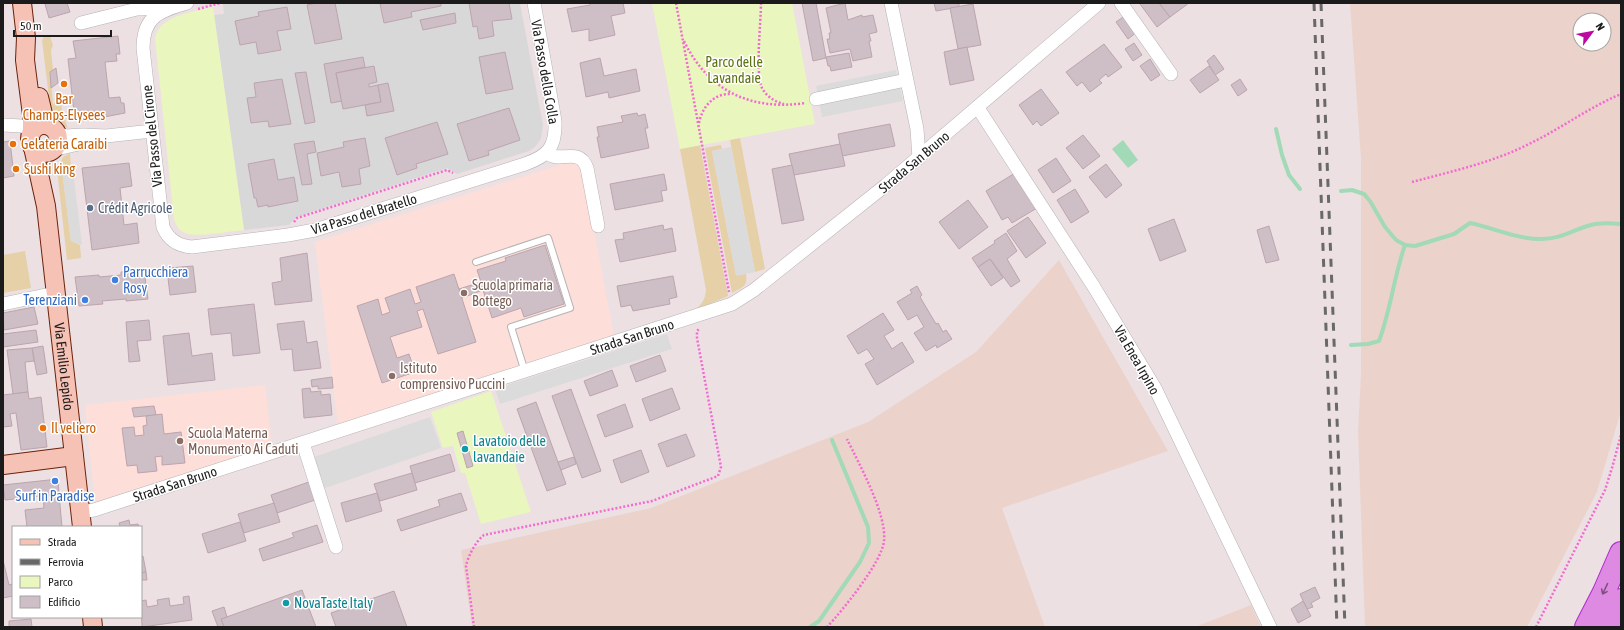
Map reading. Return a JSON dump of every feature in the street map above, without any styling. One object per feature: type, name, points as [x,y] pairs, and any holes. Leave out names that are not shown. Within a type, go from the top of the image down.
[{"type":"highway","points":[[1586,627],[1604,592],[1621,553]]},
{"type":"highway","points":[[1607,627],[1621,600]]},
{"type":"main road","name":"Via Emilio Lepido","points":[[22,3],[26,34],[32,56],[43,115],[53,136],[48,165],[46,206]]},
{"type":"main road","name":"Via Emilio Lepido","points":[[26,34],[25,60],[32,115],[32,139],[46,206],[81,520]]},
{"type":"main road","points":[[42,125],[53,136],[44,152],[40,152],[32,139],[42,125]]},
{"type":"main road","points":[[3,465],[74,456]]},
{"type":"street","name":"Via Passo della Colla","points":[[534,3],[555,121],[554,139],[552,146],[547,153]]},
{"type":"street","points":[[891,3],[917,129],[919,158]]},
{"type":"street","name":"Strada San Bruno","points":[[81,520],[94,510],[732,304],[754,290],[919,158],[1099,3]]},
{"type":"street","points":[[1122,3],[1171,74]]},
{"type":"street","points":[[81,23],[137,9],[190,7]]},
{"type":"street","name":"Via Passo del Cirone","points":[[170,8],[157,14],[148,25],[144,35],[143,48],[162,222],[167,235],[175,242]]},
{"type":"street","points":[[816,99],[906,80]]},
{"type":"street","name":"Via Enea Irpino","points":[[978,108],[1094,287],[1155,388],[1270,627]]},
{"type":"street","points":[[3,126],[22,126],[32,139]]},
{"type":"street","points":[[53,136],[84,144],[115,135],[152,131]]},
{"type":"street","points":[[547,153],[555,157],[575,156],[584,162],[587,168],[598,226]]},
{"type":"street","name":"Via Passo del Bratello","points":[[175,242],[183,246],[196,246],[288,235],[315,230],[525,164],[536,160],[547,153]]},
{"type":"street","points":[[3,304],[55,293]]},
{"type":"street","points":[[302,443],[336,547]]},
{"type":"lane","points":[[476,262],[548,238],[570,308],[511,327],[525,372]]},
{"type":"path","points":[[190,7],[220,3]]},
{"type":"path","points":[[676,3],[732,304]]},
{"type":"path","points":[[761,3],[760,84],[771,98],[781,103],[790,105]]},
{"type":"path","points":[[682,35],[690,53],[703,71],[722,87],[735,95]]},
{"type":"path","points":[[699,128],[701,115],[710,102],[720,96],[728,94],[762,104],[790,105],[814,102],[816,99]]},
{"type":"path","points":[[1412,182],[1471,166],[1507,154],[1533,143],[1621,94]]},
{"type":"path","points":[[54,101],[63,99]]},
{"type":"path","points":[[290,226],[297,218],[447,170],[457,176]]},
{"type":"path","points":[[474,627],[466,566],[467,561],[479,539],[484,535],[652,501],[718,476],[721,467],[697,338],[697,331],[703,326]]},
{"type":"path","points":[[1536,627],[1605,490],[1621,435]]},
{"type":"path","points":[[827,627],[848,602],[876,562],[883,548],[884,540],[883,526],[872,492],[847,439]]},
{"type":"shaded area","points":[[520,3],[543,125],[541,139],[535,147],[529,151],[457,174],[447,168],[296,217],[289,225],[244,230],[214,15],[224,14],[223,4]]},
{"type":"shaded area","points":[[1350,3],[1621,3],[1621,411],[1597,492],[1527,627],[1365,627],[1358,431],[1361,374],[1361,159]]},
{"type":"shaded area","points":[[50,36],[53,45],[51,50],[53,70],[50,72],[53,104],[60,99],[63,115],[68,128],[58,124],[51,114],[42,40],[44,37]]},
{"type":"shaded area","points":[[896,70],[903,101],[822,117],[816,86]]},
{"type":"shaded area","points":[[740,138],[765,269],[755,272],[730,140]]},
{"type":"shaded area","points":[[1123,140],[1138,160],[1128,168],[1112,149]]},
{"type":"shaded area","points":[[700,145],[728,296],[693,311],[699,307],[705,297],[706,290],[680,149]]},
{"type":"shaded area","points":[[721,145],[722,149],[712,151],[736,275],[746,274],[746,282],[744,286],[732,293],[705,148]]},
{"type":"shaded area","points":[[731,147],[755,272],[736,276],[712,151]]},
{"type":"shaded area","points":[[70,153],[71,169],[64,167],[62,171],[71,241],[80,245],[81,258],[67,260],[57,169],[63,157]]},
{"type":"shaded area","name":"Scuola primaria Bottego","points":[[569,162],[577,163],[583,172],[614,336],[338,425],[315,242]]},
{"type":"shaded area","points":[[64,166],[73,170],[82,245],[71,241],[62,171]]},
{"type":"shaded area","points":[[25,251],[31,288],[3,293],[3,255]]},
{"type":"shaded area","points":[[1059,260],[1168,451],[1002,508],[1045,627],[472,627],[461,550],[651,508],[868,422],[976,352]]},
{"type":"shaded area","points":[[667,334],[672,349],[500,404],[495,389]]},
{"type":"shaded area","name":"Scuola Materna Monumento Ai Caduti","points":[[265,385],[272,446],[95,502],[85,405]]},
{"type":"shaded area","points":[[430,417],[441,448],[325,488],[314,457]]},
{"type":"shaded area","points":[[1251,605],[1261,627],[1195,627]]},
{"type":"green space","name":"Parco delle Lavandaie","points":[[652,3],[792,3],[815,124],[680,149]]},
{"type":"green space","points":[[213,7],[244,230],[197,235],[183,232],[179,229],[174,219],[155,38],[158,30],[170,19],[187,13]]},
{"type":"green space","points":[[491,391],[531,512],[481,524],[465,473],[461,473],[453,446],[443,448],[431,412]]},
{"type":"building","points":[[67,3],[70,12],[49,18],[45,4]]},
{"type":"building","points":[[316,3],[335,3],[342,39],[315,44],[307,5]]},
{"type":"building","points":[[441,3],[441,6],[411,12],[412,17],[384,23],[380,4]]},
{"type":"building","points":[[469,3],[509,3],[512,19],[492,21],[494,36],[479,39],[477,26],[473,27]]},
{"type":"building","points":[[590,3],[623,3],[625,13],[611,16],[615,35],[589,41],[589,29],[572,32],[567,9],[590,5]]},
{"type":"building","points":[[802,3],[816,3],[826,58],[813,61]]},
{"type":"building","points":[[845,3],[848,20],[862,15],[862,17],[873,15],[877,32],[869,34],[872,57],[853,61],[850,49],[830,53],[827,39],[830,39],[829,33],[831,33],[826,8]]},
{"type":"building","points":[[934,3],[959,3],[959,7],[936,11]]},
{"type":"building","points":[[1159,3],[1170,17],[1157,27],[1140,4]]},
{"type":"building","points":[[1159,3],[1189,3],[1170,17]]},
{"type":"building","points":[[973,4],[981,45],[958,49],[950,8]]},
{"type":"building","points":[[287,7],[291,29],[277,31],[281,50],[258,54],[256,42],[240,45],[235,21],[259,16],[258,12]]},
{"type":"building","points":[[455,13],[456,23],[423,30],[420,20]]},
{"type":"building","points":[[1126,15],[1138,31],[1128,39],[1116,22]]},
{"type":"building","points":[[118,36],[120,54],[116,54],[117,61],[105,62],[109,98],[120,97],[121,103],[124,103],[125,113],[83,121],[82,111],[74,112],[68,59],[76,58],[73,41]]},
{"type":"building","points":[[1134,43],[1142,55],[1133,61],[1125,49]]},
{"type":"building","points":[[1104,44],[1122,67],[1108,77],[1106,74],[1099,80],[1102,83],[1090,92],[1082,82],[1077,86],[1066,72]]},
{"type":"building","points":[[967,47],[974,80],[950,85],[944,52]]},
{"type":"building","points":[[505,52],[513,89],[486,94],[479,57]]},
{"type":"building","points":[[849,53],[852,67],[831,71],[826,57]]},
{"type":"building","points":[[1214,55],[1224,69],[1215,75],[1207,61]]},
{"type":"building","points":[[363,57],[365,67],[336,73],[342,101],[331,103],[324,64]]},
{"type":"building","points":[[600,58],[604,76],[636,69],[640,91],[609,98],[608,92],[586,97],[580,63]]},
{"type":"building","points":[[1150,59],[1160,75],[1151,81],[1140,66]]},
{"type":"building","points":[[374,66],[377,82],[369,84],[369,87],[378,85],[381,102],[343,109],[336,73]]},
{"type":"building","points":[[1209,66],[1219,80],[1200,93],[1190,80]]},
{"type":"building","points":[[56,68],[58,83],[51,88],[50,72]]},
{"type":"building","points":[[306,72],[315,122],[305,124],[295,73]]},
{"type":"building","points":[[282,79],[291,124],[269,127],[268,121],[251,123],[247,98],[256,97],[254,83]]},
{"type":"building","points":[[1240,79],[1247,90],[1238,96],[1231,85]]},
{"type":"building","points":[[388,83],[394,111],[367,116],[365,105],[381,102],[378,85]]},
{"type":"building","points":[[1041,89],[1059,113],[1041,126],[1037,121],[1033,125],[1019,105]]},
{"type":"building","points":[[509,108],[520,140],[488,151],[489,155],[469,161],[457,124]]},
{"type":"building","points":[[637,113],[638,116],[645,114],[648,128],[645,128],[649,148],[601,158],[597,137],[599,137],[597,127],[623,122],[621,116]]},
{"type":"building","points":[[437,122],[448,154],[416,164],[417,168],[397,175],[385,138]]},
{"type":"building","points":[[890,124],[895,146],[842,156],[838,134]]},
{"type":"building","points":[[1083,135],[1100,156],[1083,169],[1066,148]]},
{"type":"building","points":[[365,138],[370,166],[359,169],[361,184],[342,187],[339,172],[321,176],[317,153],[344,147],[343,142]]},
{"type":"building","points":[[10,141],[14,176],[3,178],[3,142]]},
{"type":"building","points":[[314,141],[316,152],[307,154],[312,184],[302,185],[294,144]]},
{"type":"building","points":[[840,144],[845,166],[794,175],[789,154]]},
{"type":"building","points":[[1056,158],[1071,181],[1053,193],[1038,170]]},
{"type":"building","points":[[274,159],[278,180],[294,177],[298,201],[268,207],[268,205],[258,207],[256,198],[254,198],[248,164]]},
{"type":"building","points":[[129,163],[132,186],[120,188],[124,225],[137,223],[139,243],[92,250],[82,168]]},
{"type":"building","points":[[1106,164],[1122,185],[1106,198],[1089,177]]},
{"type":"building","points":[[792,165],[804,220],[782,224],[772,169]]},
{"type":"building","points":[[1015,173],[1037,208],[1012,223],[1008,217],[1002,220],[986,191]]},
{"type":"building","points":[[664,174],[667,190],[661,191],[663,201],[615,210],[610,184]]},
{"type":"building","points":[[1075,189],[1089,212],[1071,223],[1057,200]]},
{"type":"building","points":[[968,200],[988,227],[959,249],[939,222]]},
{"type":"building","points":[[1028,217],[1046,243],[1026,258],[1007,231]]},
{"type":"building","points":[[1174,219],[1186,251],[1160,261],[1148,229]]},
{"type":"building","points":[[663,225],[664,230],[672,228],[676,251],[620,262],[615,240],[624,239],[623,233]]},
{"type":"building","points":[[1269,226],[1279,260],[1266,263],[1257,230]]},
{"type":"building","points":[[1006,233],[1017,251],[1007,259],[1020,281],[1011,287],[990,259],[978,267],[972,258],[995,243],[994,241]]},
{"type":"building","points":[[545,245],[564,304],[524,317],[521,308],[492,318],[483,290],[462,298],[459,289],[481,282],[477,270],[506,261],[505,258]]},
{"type":"building","points":[[307,253],[312,301],[275,305],[272,283],[282,281],[280,258]]},
{"type":"building","points":[[990,259],[1003,278],[991,286],[978,267]]},
{"type":"building","points":[[193,266],[196,292],[170,295],[168,278],[170,278],[169,268]]},
{"type":"building","points":[[144,270],[148,299],[102,301],[103,304],[79,306],[75,277],[121,275],[121,272]]},
{"type":"building","points":[[454,274],[476,342],[438,354],[423,309],[417,311],[422,327],[390,337],[397,358],[409,354],[415,372],[382,383],[357,306],[378,299],[382,315],[390,312],[385,298],[410,289],[415,304],[421,302],[416,287]]},
{"type":"building","points":[[673,276],[677,297],[669,299],[670,304],[633,311],[631,305],[621,307],[617,286]]},
{"type":"building","points":[[917,286],[922,295],[920,297],[936,324],[938,323],[943,332],[946,330],[952,339],[937,348],[936,345],[926,351],[914,333],[924,327],[917,315],[908,320],[897,302],[912,293],[910,290]]},
{"type":"building","points":[[254,304],[260,353],[233,356],[231,333],[211,335],[208,309]]},
{"type":"building","points":[[34,307],[38,324],[4,330],[3,313]]},
{"type":"building","points":[[883,313],[894,330],[884,336],[892,349],[902,342],[914,362],[877,385],[865,364],[874,359],[867,349],[858,354],[847,336]]},
{"type":"building","points":[[149,320],[151,340],[137,341],[140,361],[129,362],[126,322]]},
{"type":"building","points":[[304,321],[307,343],[317,341],[321,368],[294,371],[292,349],[281,350],[277,324]]},
{"type":"building","points":[[36,330],[38,342],[3,347],[3,334]]},
{"type":"building","points":[[189,333],[192,356],[212,353],[215,380],[168,385],[163,336]]},
{"type":"building","points":[[43,346],[47,373],[37,375],[32,348]]},
{"type":"building","points":[[32,348],[34,361],[25,362],[28,392],[13,394],[7,350]]},
{"type":"building","points":[[660,355],[666,371],[636,382],[630,366]]},
{"type":"building","points":[[612,370],[618,386],[590,396],[584,381]]},
{"type":"building","points":[[332,377],[333,388],[318,389],[318,386],[312,387],[311,380]]},
{"type":"building","points":[[310,388],[311,392],[321,391],[321,395],[330,394],[332,415],[304,418],[302,389]]},
{"type":"building","points":[[672,388],[680,409],[650,421],[642,399]]},
{"type":"building","points":[[571,389],[601,471],[582,478],[552,396]]},
{"type":"building","points":[[28,392],[29,399],[41,397],[47,447],[21,450],[16,413],[10,414],[12,426],[3,427],[3,395]]},
{"type":"building","points":[[536,402],[566,484],[547,491],[517,409]]},
{"type":"building","points":[[625,404],[633,427],[605,437],[597,415]]},
{"type":"building","points":[[154,406],[156,415],[134,417],[132,408]]},
{"type":"building","points":[[162,414],[164,434],[181,432],[185,463],[162,465],[162,456],[155,457],[157,471],[138,473],[137,465],[127,466],[122,428],[134,427],[135,436],[144,435],[143,426],[147,425],[146,416]]},
{"type":"building","name":"Lavatoio delle lavandaie","points":[[463,431],[473,466],[467,468],[457,433]]},
{"type":"building","points":[[686,434],[695,456],[667,467],[658,444]]},
{"type":"building","points":[[641,450],[649,472],[621,483],[613,460]]},
{"type":"building","points":[[450,454],[455,471],[415,483],[410,466]]},
{"type":"building","points":[[574,457],[576,464],[561,470],[558,462]]},
{"type":"building","points":[[412,473],[417,490],[380,501],[374,484]]},
{"type":"building","points":[[58,479],[59,494],[5,500],[3,485]]},
{"type":"building","points":[[309,482],[315,500],[277,513],[271,495]]},
{"type":"building","points":[[377,493],[382,511],[346,522],[341,503]]},
{"type":"building","points":[[461,493],[467,510],[401,531],[397,520],[440,506],[438,500]]},
{"type":"building","points":[[59,494],[62,526],[27,526],[25,510],[44,508],[43,496]]},
{"type":"building","points":[[274,503],[280,522],[244,533],[238,514]]},
{"type":"building","points":[[129,520],[130,525],[138,524],[139,526],[120,526],[119,523]]},
{"type":"building","points":[[240,522],[246,541],[208,553],[202,534]]},
{"type":"building","points":[[317,525],[323,542],[263,561],[259,549],[294,537],[292,533]]},
{"type":"building","points":[[142,556],[143,556],[146,572],[142,573]]},
{"type":"building","points":[[3,560],[9,585],[12,584],[12,596],[3,598]]},
{"type":"building","points":[[146,572],[147,580],[142,580],[142,573]]},
{"type":"building","points":[[1315,587],[1320,598],[1311,603],[1313,607],[1307,609],[1300,594]]},
{"type":"building","name":"NovaTaste Italy","points":[[302,590],[316,627],[224,627],[221,619]]},
{"type":"building","points":[[394,591],[407,627],[336,627],[331,613]]},
{"type":"building","points":[[189,596],[192,620],[142,627],[142,601],[146,600],[147,607],[158,605],[157,600],[169,598],[170,606],[184,604],[183,597]]},
{"type":"building","points":[[1303,601],[1311,616],[1298,623],[1291,609]]},
{"type":"building","points":[[224,607],[227,617],[221,619],[224,627],[218,627],[212,611]]},
{"type":"building","points":[[31,619],[32,627],[9,627],[9,621]]},
{"type":"waterway","points":[[1276,129],[1282,155],[1289,175],[1300,189]]},
{"type":"waterway","points":[[1341,191],[1352,190],[1364,194],[1370,201],[1385,227],[1396,240],[1405,245],[1415,246],[1454,234],[1470,223],[1532,239],[1555,238],[1594,224],[1621,224]]},
{"type":"waterway","points":[[1351,345],[1368,344],[1379,341],[1387,317],[1405,245]]},
{"type":"waterway","points":[[810,627],[819,621],[860,562],[869,543],[868,527],[832,440]]},
{"type":"railway","points":[[1314,3],[1337,627]]},
{"type":"railway","points":[[1321,3],[1345,627]]},
{"type":"place","name":"Bar Champs-Elysees","points":[[64,84]]},
{"type":"place","name":"Gelateria Caraibi","points":[[13,144]]},
{"type":"place","name":"Sushi king","points":[[16,169]]},
{"type":"place","name":"Crédit Agricole","points":[[90,208]]},
{"type":"place","name":"Parrucchiera Rosy","points":[[115,280]]},
{"type":"place","name":"Scuola primaria Bottego","points":[[464,293]]},
{"type":"place","name":"Terenziani","points":[[85,300]]},
{"type":"place","name":"Istituto comprensivo Puccini","points":[[392,376]]},
{"type":"place","name":"Il veliero","points":[[43,428]]},
{"type":"place","name":"Scuola Materna Monumento Ai Caduti","points":[[180,441]]},
{"type":"place","name":"Lavatoio delle lavandaie","points":[[465,449]]},
{"type":"place","name":"Surf in Paradise","points":[[55,481]]},
{"type":"place","name":"NovaTaste Italy","points":[[286,603]]}]
